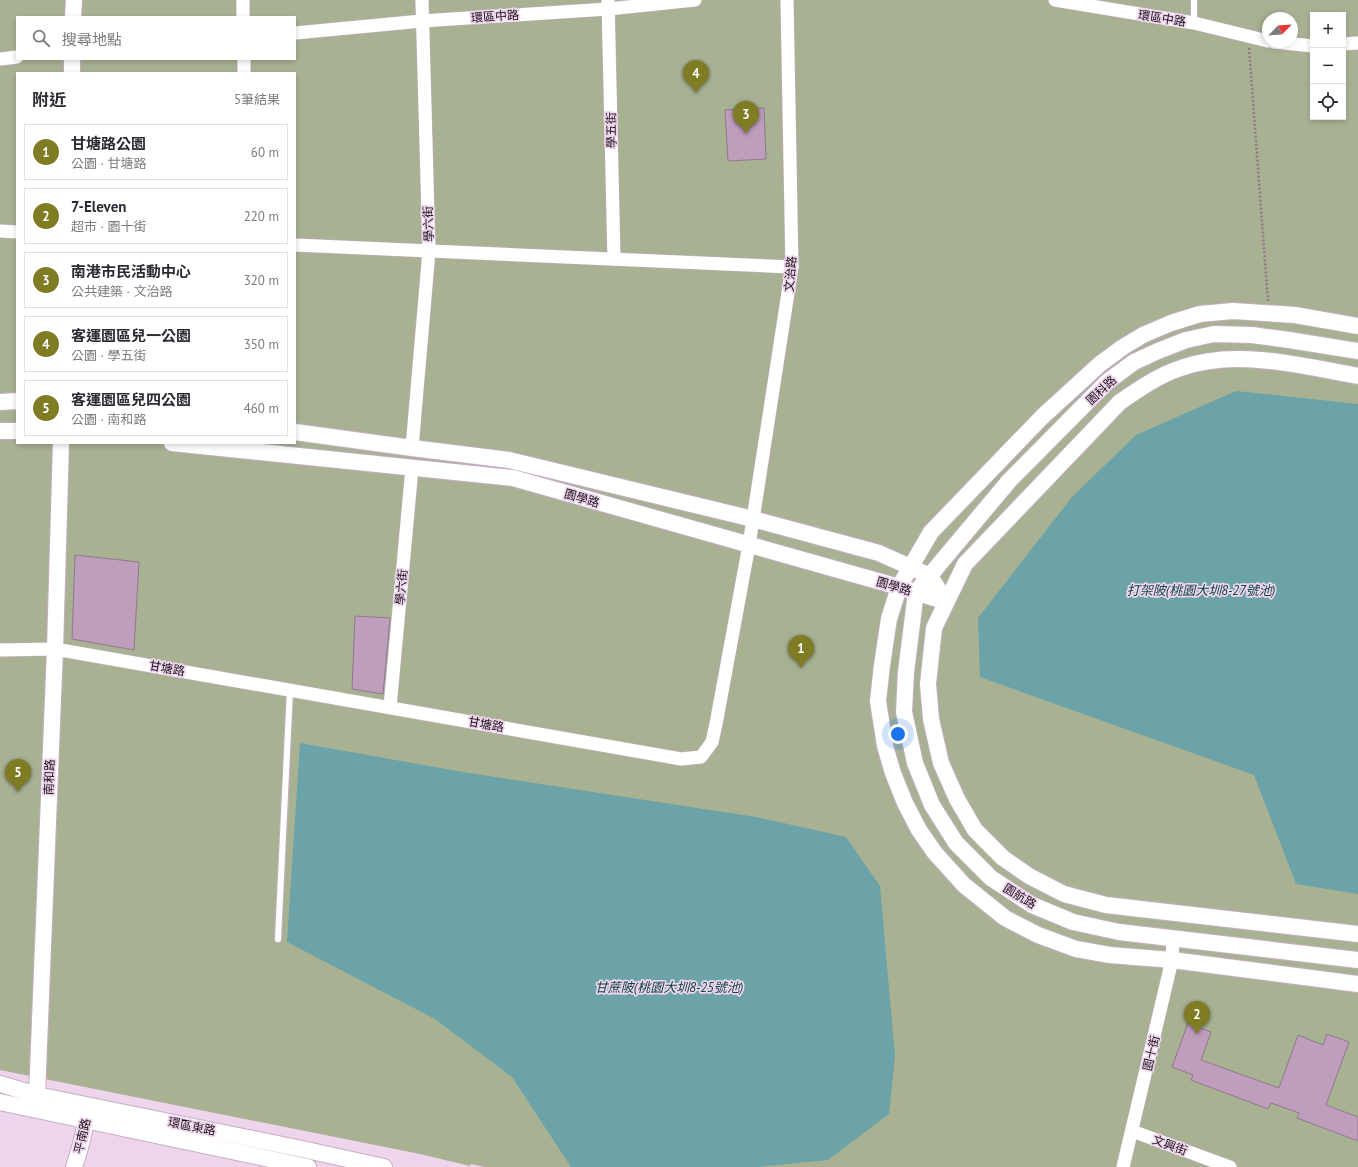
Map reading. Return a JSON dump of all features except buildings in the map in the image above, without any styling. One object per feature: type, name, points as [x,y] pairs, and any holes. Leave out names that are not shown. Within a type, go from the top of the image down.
[{"type":"street","points":[[73,16],[74,0]]},
{"type":"street","points":[[243,0],[243,16]]},
{"type":"street","name":"學六街","points":[[412,448],[429,251],[422,0]]},
{"type":"street","name":"環區中路","points":[[296,33],[608,4],[695,0]]},
{"type":"street","name":"文治路","points":[[749,545],[792,267],[787,0]]},
{"type":"street","name":"環區中路","points":[[1055,0],[1194,23],[1262,40]]},
{"type":"street","name":"學五街","points":[[608,4],[614,260]]},
{"type":"street","points":[[1346,44],[1358,43]]},
{"type":"street","points":[[1298,44],[1310,46]]},
{"type":"street","points":[[0,59],[16,57]]},
{"type":"street","points":[[72,60],[72,72]]},
{"type":"street","points":[[244,60],[244,72]]},
{"type":"street","points":[[0,231],[16,232]]},
{"type":"street","points":[[296,245],[792,267]]},
{"type":"street","points":[[1358,326],[1295,315],[1269,313],[1233,311],[1200,314],[1143,335],[1123,347],[1100,364],[1042,417],[931,532],[898,587],[889,619],[878,701],[880,722],[893,773],[905,803],[919,830],[936,853],[964,885],[1005,918],[1038,935],[1076,949],[1110,955],[1172,960],[1358,984]]},
{"type":"street","name":"園科路","points":[[916,592],[1009,481],[1107,382],[1134,362],[1186,340],[1214,334],[1252,335],[1358,351]]},
{"type":"street","points":[[1358,376],[1272,361],[1238,359],[1208,362],[1181,368],[1149,383],[1120,402],[965,564],[934,628],[928,684],[932,719],[941,763],[957,799],[975,830],[1003,858],[1029,876],[1064,894],[1106,906],[1358,934]]},
{"type":"street","points":[[0,402],[16,402]]},
{"type":"street","points":[[0,431],[16,431]]},
{"type":"street","name":"園學路","points":[[296,432],[509,460],[753,519],[879,554],[930,576]]},
{"type":"street","name":"南和路","points":[[38,1103],[61,444]]},
{"type":"street","name":"園學路","points":[[182,444],[513,478],[916,592],[946,602]]},
{"type":"street","name":"學六街","points":[[390,707],[412,468]]},
{"type":"street","name":"甘塘路","points":[[0,650],[55,648],[681,759],[701,757],[712,742],[749,545]]},
{"type":"street","points":[[930,576],[946,602]]},
{"type":"street","name":"園航路","points":[[916,592],[906,672],[904,712],[915,763],[932,805],[956,843],[991,878],[1032,905],[1073,922],[1119,932],[1358,960]]},
{"type":"street","name":"園十街","points":[[1123,1167],[1172,960],[1173,938]]},
{"type":"street","name":"環區東路","points":[[0,1084],[38,1103]]},
{"type":"street","name":"環區東路","points":[[0,1102],[38,1103],[87,1113],[308,1167]]},
{"type":"street","name":"環區東路","points":[[87,1113],[295,1147],[384,1167]]},
{"type":"street","name":"平南路","points":[[74,1167],[87,1113]]},
{"type":"street","name":"文興街","points":[[1132,1132],[1230,1167]]},
{"type":"lane","points":[[1194,0],[1194,23]]},
{"type":"lane","points":[[278,939],[290,690]]},
{"type":"path","points":[[1248,36],[1269,313]]},
{"type":"shaded area","points":[[0,0],[1358,0],[1358,1167],[485,1167],[471,1164],[470,1166],[420,1154],[0,1070]]},
{"type":"water","name":"打架陂(桃園大圳8-27號池)","points":[[1236,391],[1358,404],[1358,894],[1296,884],[1254,775],[980,677],[978,618],[1072,497],[1136,435]]},
{"type":"water","name":"甘蔗陂(桃園大圳8-25號池)","points":[[300,743],[463,772],[756,817],[846,837],[880,886],[895,1056],[889,1114],[828,1160],[758,1167],[571,1167],[512,1077],[435,1019],[287,942]]},
{"type":"place","name":"客運園區兒一公園","points":[[696,93]]},
{"type":"place","name":"南港市民活動中心","points":[[746,134]]},
{"type":"place","name":"甘塘路公園","points":[[801,668]]},
{"type":"place","name":"客運園區兒四公園","points":[[18,792]]},
{"type":"place","name":"7-Eleven","points":[[1197,1034]]}]
